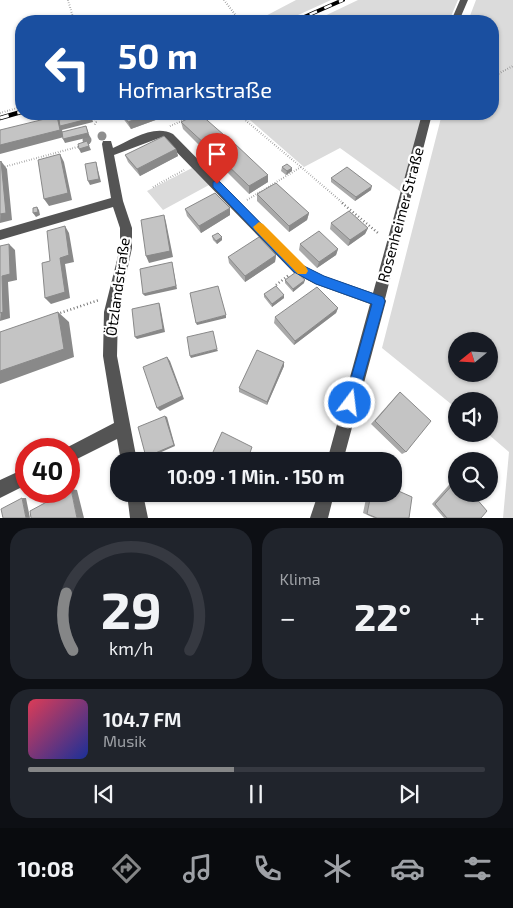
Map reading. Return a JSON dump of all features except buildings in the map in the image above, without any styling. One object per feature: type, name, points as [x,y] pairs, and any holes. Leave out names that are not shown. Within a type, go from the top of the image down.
[{"type":"street","points":[[458,15],[464,0]]},
{"type":"street","name":"Rosenheimer Straße","points":[[337,452],[426,120]]},
{"type":"street","points":[[109,148],[155,134],[163,133],[169,136],[298,269],[320,280],[379,301]]},
{"type":"street","name":"Ötzlandstraße","points":[[109,148],[117,201],[126,228],[126,248],[111,312],[110,356],[127,452]]},
{"type":"street","points":[[0,235],[117,201]]},
{"type":"street","points":[[80,449],[122,427]]},
{"type":"street","points":[[0,489],[15,482]]},
{"type":"street","points":[[136,502],[139,518]]},
{"type":"street","points":[[319,518],[324,502]]},
{"type":"path","points":[[68,0],[72,15]]},
{"type":"path","points":[[224,0],[235,15]]},
{"type":"path","points":[[499,73],[513,66]]},
{"type":"path","points":[[0,113],[15,109]]},
{"type":"path","points":[[94,126],[95,120]]},
{"type":"path","points":[[163,133],[166,128],[185,120]]},
{"type":"path","points":[[245,120],[378,233]]},
{"type":"path","points":[[0,168],[94,143],[109,148]]},
{"type":"path","points":[[153,187],[196,163]]},
{"type":"path","points":[[238,206],[301,167]]},
{"type":"path","points":[[53,316],[115,295]]},
{"type":"shaded area","points":[[296,0],[331,0],[298,15],[267,15]]},
{"type":"shaded area","points":[[358,0],[458,0],[452,15],[327,15]]},
{"type":"shaded area","points":[[476,0],[513,0],[513,518],[503,518],[509,452],[497,442],[498,392],[448,392],[448,402],[382,348],[440,120],[499,120],[499,15],[470,15]]},
{"type":"shaded area","points":[[250,120],[422,120],[401,192],[340,148],[304,167]]},
{"type":"shaded area","points":[[192,168],[209,185],[163,210],[147,191]]},
{"type":"railway","points":[[309,15],[343,0]]},
{"type":"railway","points":[[0,118],[15,114]]},
{"type":"slow traffic","points":[[259,227],[302,271]]},
{"type":"route","points":[[217,184],[284,252],[298,269],[320,280],[379,301],[350,403]]}]
